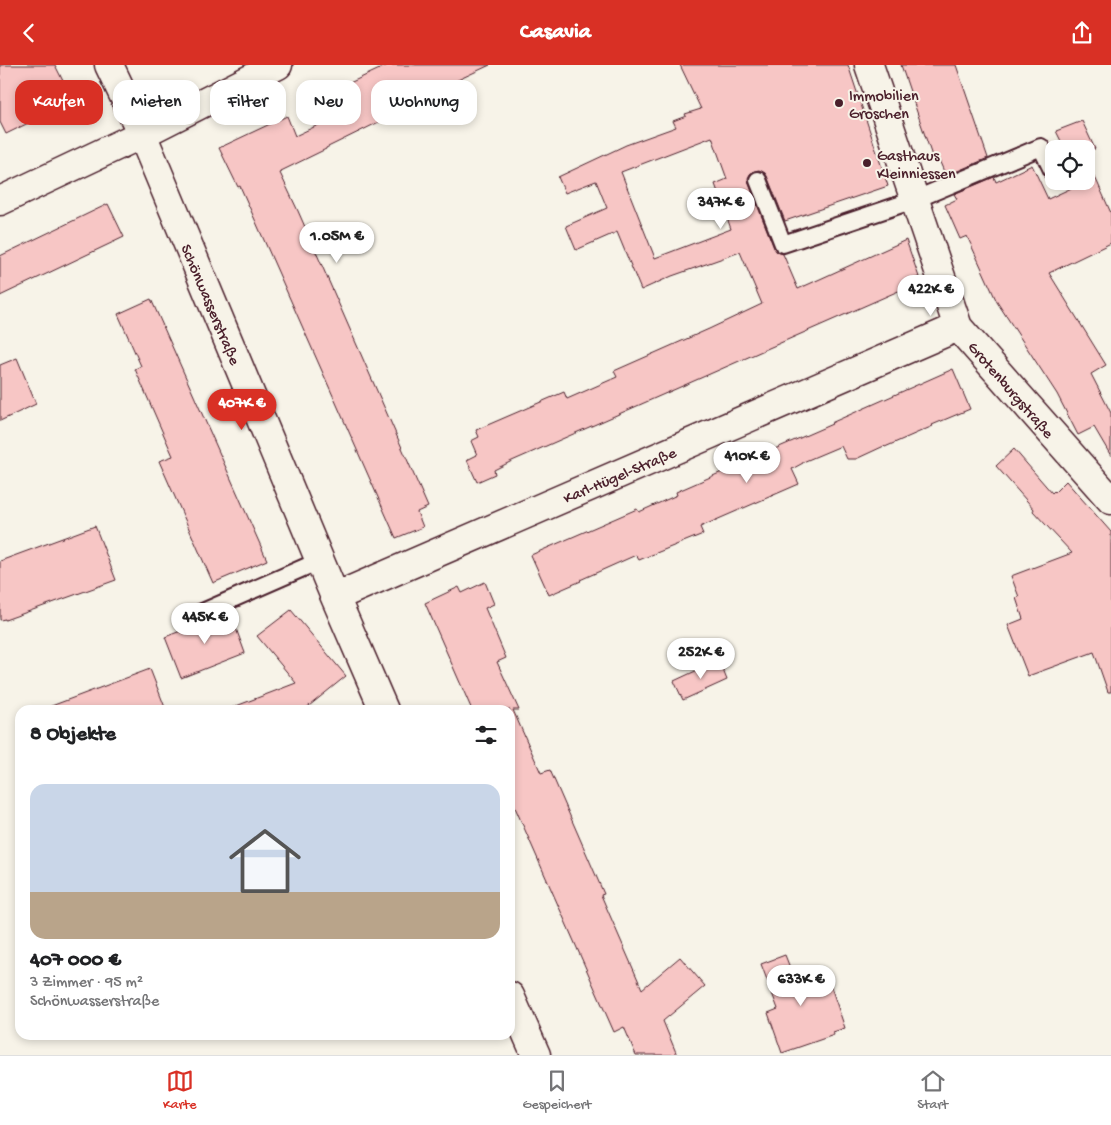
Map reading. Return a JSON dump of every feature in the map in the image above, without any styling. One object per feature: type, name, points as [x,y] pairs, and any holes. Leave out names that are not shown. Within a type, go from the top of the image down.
[{"type":"street","name":"Schönwasserstraße","points":[[110,65],[142,134],[382,705]]},
{"type":"street","points":[[0,201],[142,134],[278,65]]},
{"type":"street","name":"Grotenburgstraße","points":[[869,65],[958,327],[1111,500]]},
{"type":"street","name":"Karl-Hügel-Straße","points":[[335,597],[958,327]]},
{"type":"street","points":[[515,1007],[536,1055]]},
{"type":"lane","points":[[758,181],[782,244],[914,199],[1042,147],[1045,154]]},
{"type":"lane","points":[[198,614],[320,561]]},
{"type":"building","points":[[0,65],[55,65],[62,80],[15,80],[15,125],[24,125],[6,134],[0,122]]},
{"type":"building","points":[[388,65],[490,65],[458,80],[371,80],[371,125],[373,125],[280,173],[428,507],[417,512],[423,527],[396,538],[240,186],[238,187],[219,148],[268,125],[286,125],[287,116],[295,136],[318,125],[361,125],[361,80],[356,80]]},
{"type":"building","points":[[680,65],[848,65],[888,186],[785,221],[765,173],[759,170],[754,171],[748,178],[749,184],[774,248],[777,252],[783,254],[798,289],[906,240],[919,277],[901,285],[903,289],[512,461],[494,470],[495,474],[477,482],[467,460],[477,455],[471,441],[479,437],[476,430],[564,392],[567,399],[617,377],[614,371],[762,304],[740,252],[672,276],[641,290],[617,232],[576,250],[566,226],[607,208],[596,181],[565,193],[558,177],[626,145],[676,127],[673,121],[686,116],[685,114],[701,109]],"holes":[[[712,137],[727,179],[715,184],[731,229],[655,258],[621,172]]]},
{"type":"building","points":[[901,65],[956,65],[988,158],[946,176],[939,160],[934,162]]},
{"type":"building","points":[[1082,121],[1091,140],[1060,140],[1056,131]]},
{"type":"building","points":[[1032,165],[1048,199],[1067,190],[1095,190],[1095,177],[1111,213],[1111,243],[1049,273],[1106,365],[1091,374],[1111,413],[1111,456],[1094,427],[1078,435],[1057,394],[997,302],[967,236],[960,239],[945,205],[957,199],[954,194],[994,177],[996,182]]},
{"type":"building","points":[[108,204],[124,237],[0,296],[0,256]]},
{"type":"building","points":[[151,299],[267,560],[213,583],[159,461],[173,456],[135,369],[141,366],[118,314]]},
{"type":"building","points":[[17,358],[36,404],[0,421],[0,365]]},
{"type":"building","points":[[953,369],[970,409],[856,459],[847,459],[841,446],[803,462],[792,469],[799,484],[700,527],[703,534],[639,560],[636,555],[549,595],[531,555],[637,509],[639,512],[677,495],[676,492]]},
{"type":"building","points":[[1014,449],[1052,493],[1066,481],[1111,532],[1111,692],[1108,692],[1094,652],[1028,676],[1008,625],[1023,619],[1016,598],[1019,597],[1011,576],[1072,553],[1033,511],[1034,509],[996,466]]},
{"type":"building","points":[[95,526],[116,580],[5,620],[0,620],[0,561]]},
{"type":"building","points":[[485,582],[494,604],[485,608],[506,658],[497,662],[519,710],[515,710],[515,705],[470,705],[425,603],[459,587],[462,593]]},
{"type":"building","points":[[291,610],[346,676],[310,705],[239,705],[296,683],[257,636]]},
{"type":"building","points":[[230,612],[245,653],[181,678],[165,637]]},
{"type":"building","points":[[719,660],[727,680],[683,700],[674,681]]},
{"type":"building","points":[[150,669],[164,705],[54,705]]},
{"type":"building","points":[[515,714],[541,773],[550,770],[604,894],[601,895],[642,989],[680,957],[705,986],[663,1021],[677,1055],[636,1055],[624,1027],[614,1032],[515,807]]},
{"type":"building","points":[[785,955],[796,983],[826,972],[845,1028],[833,1032],[834,1035],[782,1053],[768,1013],[778,1009],[761,964]]},
{"type":"place","name":"Immobilien Groschen","points":[[839,103]]},
{"type":"place","name":"Gasthaus Kleinniessen","points":[[867,163]]}]
